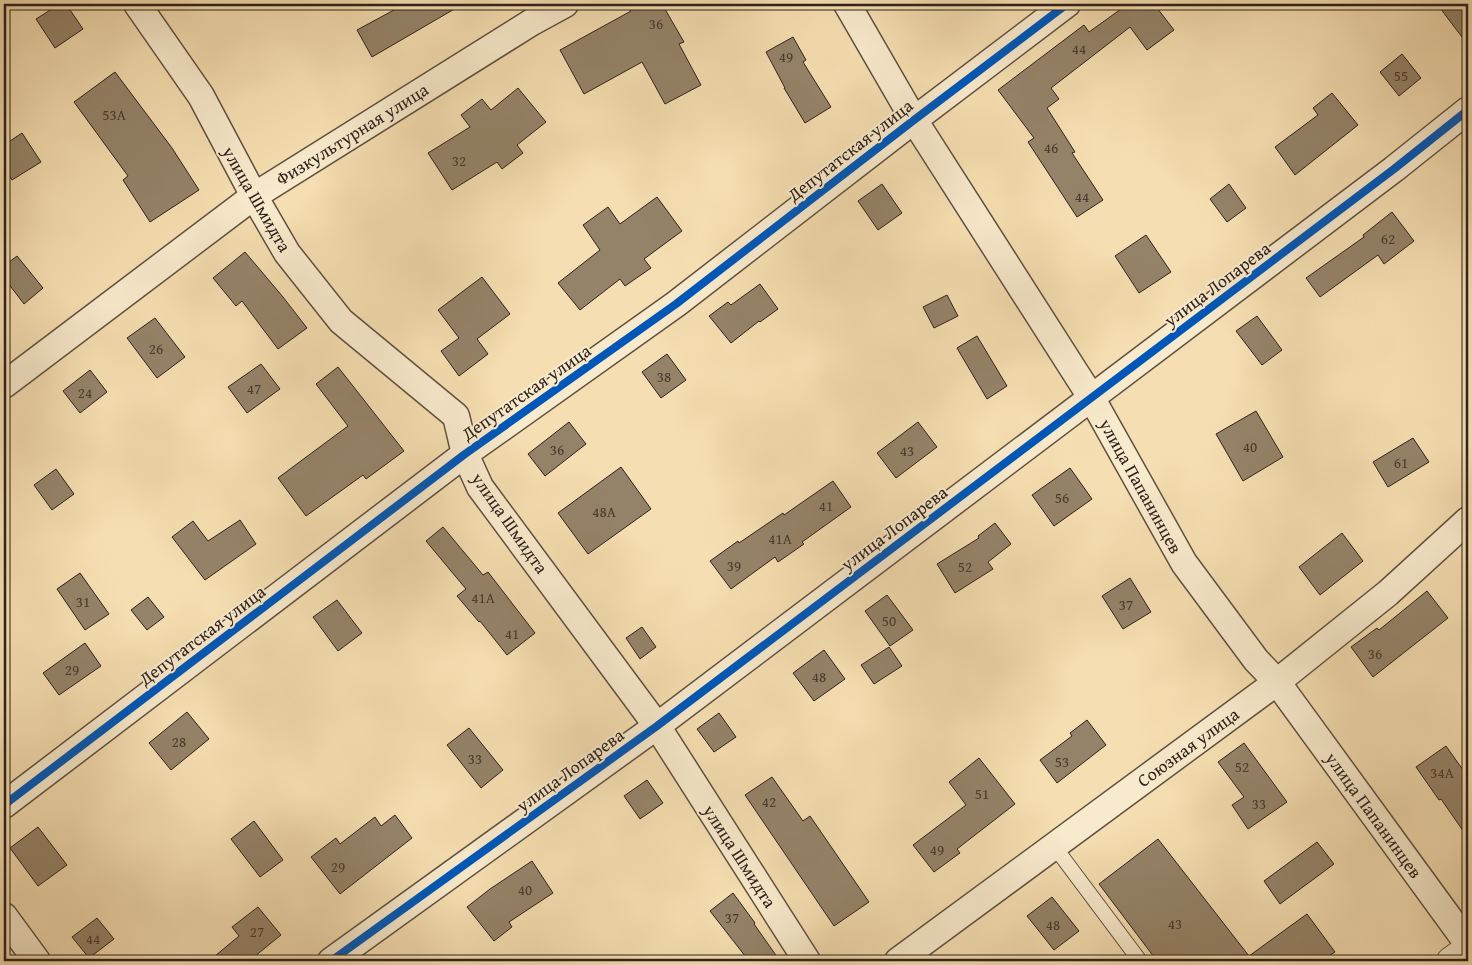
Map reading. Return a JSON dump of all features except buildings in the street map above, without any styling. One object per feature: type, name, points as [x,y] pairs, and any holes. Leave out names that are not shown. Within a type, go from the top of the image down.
[{"type":"street","name":"улица Шмидта","points":[[137,4],[201,96],[254,196],[287,253],[341,321],[456,416],[465,454],[480,487],[657,726],[807,961]]},
{"type":"street","name":"Физкультурная улица","points":[[4,386],[254,196],[532,22],[565,4]]},
{"type":"street","name":"улица Папанинцев","points":[[847,4],[914,120],[1091,397],[1184,563],[1256,660],[1277,682],[1468,944]]},
{"type":"street","name":"Депутатская улица","points":[[4,805],[465,454],[676,304],[1067,4]]},
{"type":"street","name":"улица Лопарева","points":[[331,961],[657,726],[1394,169],[1468,110]]},
{"type":"street","name":"Союзная улица","points":[[898,961],[1277,682],[1388,593],[1468,520]]},
{"type":"street","points":[[4,916],[37,961]]},
{"type":"street","points":[[1450,961],[1468,948]]},
{"type":"lane","points":[[1054,846],[1140,961]]},
{"type":"cycle path","points":[[4,805],[465,454],[676,304],[1067,4]]},
{"type":"cycle path","points":[[331,961],[657,726],[1394,169],[1468,110]]}]
